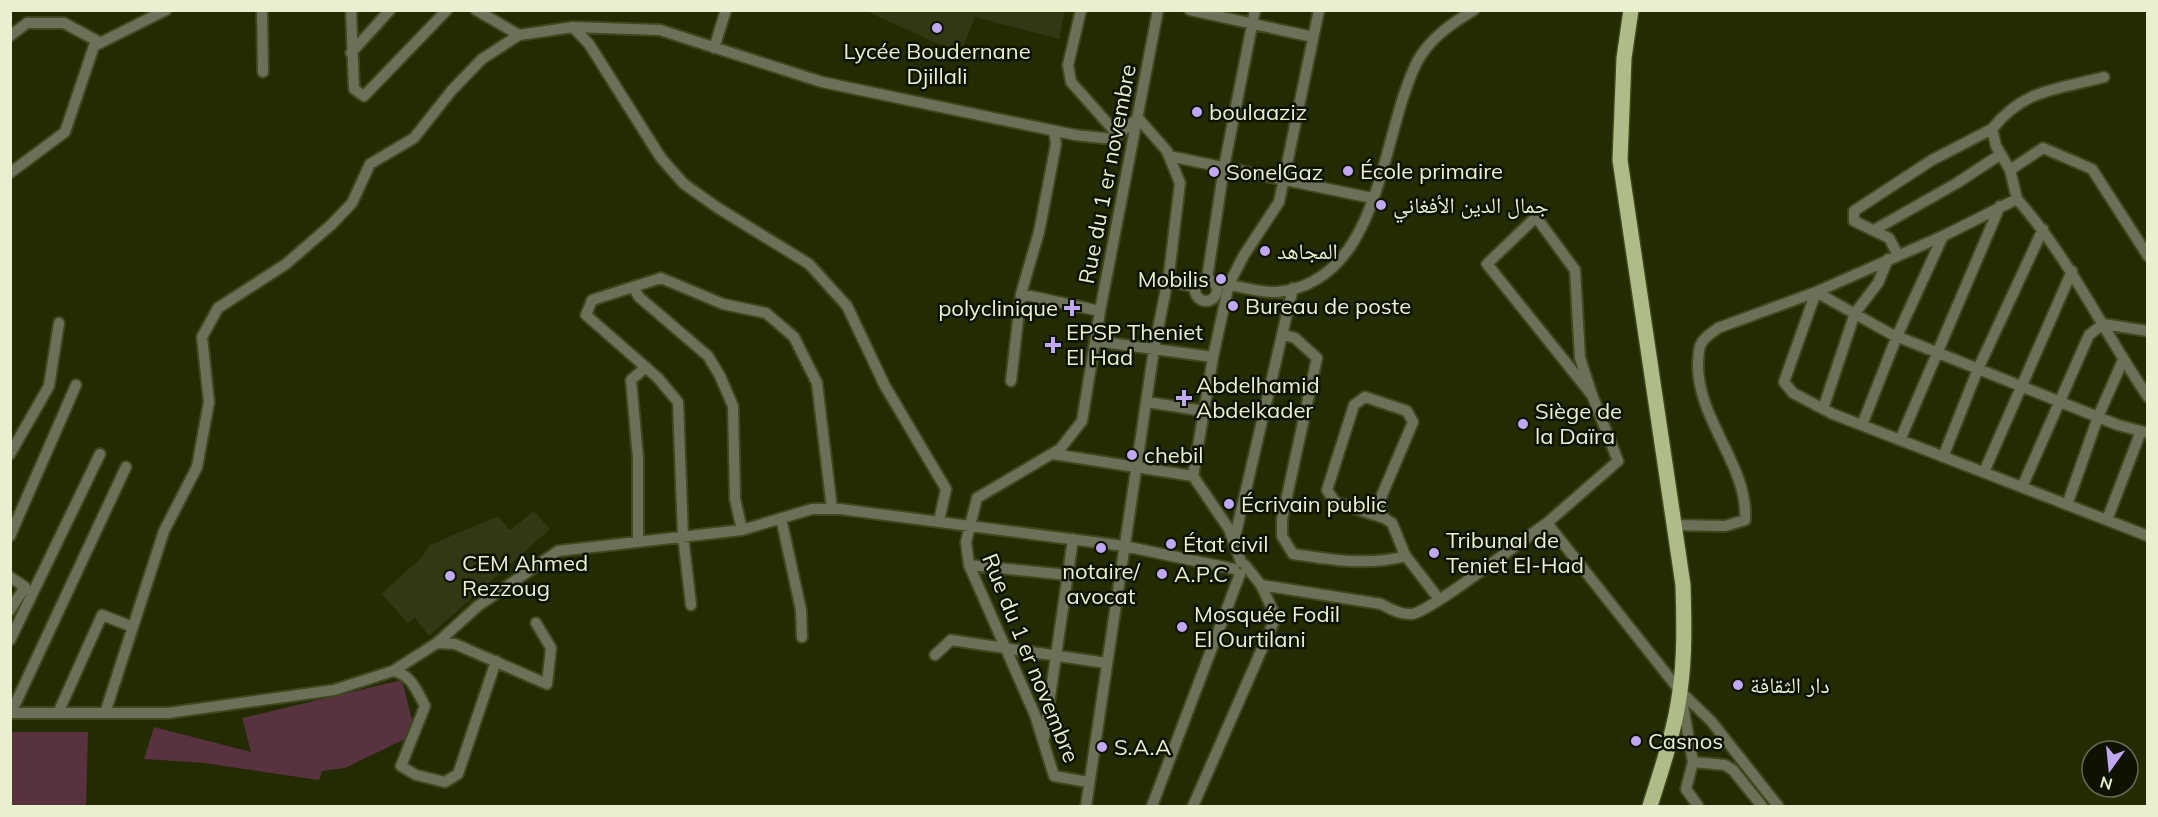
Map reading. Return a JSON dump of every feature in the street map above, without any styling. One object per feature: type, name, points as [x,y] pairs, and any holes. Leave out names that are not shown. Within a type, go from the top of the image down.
[{"type":"main road","points":[[1631,10],[1624,58],[1620,160],[1683,585],[1684,635],[1680,691],[1670,741],[1650,807]]},
{"type":"street","points":[[10,173],[65,132],[94,46],[166,10]]},
{"type":"street","points":[[262,10],[263,72]]},
{"type":"street","points":[[351,10],[354,89],[364,96],[447,10]]},
{"type":"street","points":[[351,53],[390,10]]},
{"type":"street","points":[[476,10],[519,35]]},
{"type":"street","points":[[714,48],[726,10]]},
{"type":"street","points":[[1081,10],[1068,65],[1071,82],[1118,135]]},
{"type":"street","name":"Rue du 1 er novembre","points":[[1088,782],[1054,777],[1035,715],[969,565],[966,542],[977,498],[1053,454],[1082,421],[1100,311],[1158,10]]},
{"type":"street","points":[[1190,10],[1313,37]]},
{"type":"street","points":[[1255,10],[1224,167],[1210,281],[1217,292],[1207,301],[1197,297],[1195,287],[1198,282],[1210,281],[1275,292],[1307,286],[1336,265],[1361,231],[1418,61],[1448,25],[1474,10]]},
{"type":"street","points":[[1152,807],[1240,568],[1229,529],[1193,476],[1213,357],[1229,284],[1244,255],[1279,202],[1319,10]]},
{"type":"street","points":[[10,36],[27,24],[64,23],[101,43]]},
{"type":"street","points":[[573,27],[589,44],[661,158],[684,184],[808,264],[847,306],[885,386],[946,489],[939,521]]},
{"type":"street","points":[[105,713],[164,531],[197,467],[210,402],[202,337],[218,308],[285,264],[331,225],[352,203],[370,164],[414,138],[452,90],[482,59],[519,35],[573,27],[660,30],[822,82],[1054,130],[1113,139],[1138,118],[1169,156],[1180,183],[1168,281],[1124,546],[1086,807]]},
{"type":"street","points":[[1823,409],[1855,313],[1878,283],[1893,257],[1889,238],[1854,221],[1854,211],[1932,160],[1992,129],[2006,112],[2028,96],[2104,77]]},
{"type":"street","points":[[1992,129],[2001,154],[2010,170],[2017,199],[2043,229],[2072,271],[2123,360],[2148,397]]},
{"type":"street","points":[[1011,381],[1021,294],[1039,232],[1056,144],[1054,130]]},
{"type":"street","points":[[2010,170],[2043,148],[2092,169],[2148,256]]},
{"type":"street","points":[[1874,230],[1958,183],[2001,154]]},
{"type":"street","points":[[1169,156],[1372,198]]},
{"type":"street","points":[[1674,525],[1725,526],[1745,520],[1744,496],[1711,421],[1698,376],[1699,346],[1705,338],[1718,328],[1816,292],[1943,236],[2017,199]]},
{"type":"street","points":[[1900,440],[2000,206]]},
{"type":"street","points":[[1261,585],[1381,604],[1394,611],[1413,614],[1439,599],[1546,523],[1618,460],[1580,358],[1575,270],[1536,216],[1487,264],[1592,395]]},
{"type":"street","points":[[1943,457],[1978,369],[2043,229]]},
{"type":"street","points":[[1862,425],[1897,336],[1943,236]]},
{"type":"street","points":[[1984,472],[2072,271]]},
{"type":"street","points":[[691,605],[682,536],[678,402],[646,367],[586,315],[592,300],[661,278],[723,304],[766,314],[794,337],[817,382],[832,509]]},
{"type":"street","points":[[1168,281],[1195,287]]},
{"type":"street","points":[[633,287],[639,297],[708,357],[720,376],[733,406],[735,499],[742,530]]},
{"type":"street","points":[[1234,541],[1293,288]]},
{"type":"street","points":[[1816,292],[1897,336],[2098,417],[2144,432],[2107,520]]},
{"type":"street","points":[[1816,292],[1784,382],[1793,393],[1823,409],[1862,425],[2147,535]]},
{"type":"street","points":[[1021,294],[1100,311]]},
{"type":"street","points":[[10,453],[49,386],[59,323]]},
{"type":"street","points":[[2022,487],[2089,335],[2103,324],[2148,330]]},
{"type":"street","points":[[1282,334],[1295,338],[1317,358],[1282,519],[1282,536],[1293,554],[1348,562],[1388,561],[1406,556]]},
{"type":"street","points":[[1095,341],[1213,357]]},
{"type":"street","points":[[2067,505],[2098,417],[2123,360]]},
{"type":"street","points":[[638,541],[638,458],[631,380],[646,367]]},
{"type":"street","points":[[10,536],[76,385]]},
{"type":"street","points":[[1384,518],[1380,502],[1413,422],[1407,411],[1365,397],[1354,405],[1328,490],[1335,502],[1384,518],[1392,523],[1406,556],[1439,599]]},
{"type":"street","points":[[1147,402],[1204,411]]},
{"type":"street","points":[[10,640],[100,454]]},
{"type":"street","points":[[1053,454],[1193,476]]},
{"type":"street","points":[[126,467],[11,713],[168,713],[323,692],[393,671],[437,644],[478,606],[558,551],[742,530],[812,509],[832,509],[1124,546],[1240,568],[1261,585],[1276,617],[1193,807]]},
{"type":"street","points":[[781,518],[801,610],[802,637]]},
{"type":"street","points":[[1546,523],[1680,691],[1711,721],[1778,807]]},
{"type":"street","points":[[1043,741],[1073,539]]},
{"type":"street","points":[[969,565],[1068,575]]},
{"type":"street","points":[[10,577],[25,587],[10,610]]},
{"type":"street","points":[[58,713],[102,615],[133,627]]},
{"type":"street","points":[[437,644],[455,644],[547,684],[550,648],[536,623]]},
{"type":"street","points":[[936,656],[951,640],[1106,663]]},
{"type":"street","points":[[393,671],[403,673],[425,706],[401,766],[416,775],[445,782],[458,774],[496,661]]},
{"type":"street","points":[[1680,691],[1693,762],[1686,789],[1698,807]]},
{"type":"street","points":[[1693,762],[1725,765],[1733,770],[1762,807]]},
{"type":"shaded area","name":"Lycée Boudernane Djillali","points":[[871,10],[1065,11],[1059,39],[975,17],[963,47],[956,52],[870,13]]},
{"type":"shaded area","name":"CEM Ahmed Rezzoug","points":[[534,511],[550,529],[429,636],[415,618],[408,623],[381,594],[421,558],[430,545],[498,516],[510,530]]},
{"type":"shaded area","points":[[402,680],[413,724],[405,739],[345,768],[322,771],[319,780],[204,763],[144,759],[154,727],[251,752],[242,718]]},
{"type":"shaded area","points":[[11,732],[88,732],[86,806],[11,806]]},
{"type":"place","name":"Lycée Boudernane Djillali","points":[[937,28]]},
{"type":"place","name":"boulaaziz","points":[[1197,112]]},
{"type":"place","name":"École primaire","points":[[1348,171]]},
{"type":"place","name":"SonelGaz","points":[[1214,172]]},
{"type":"place","name":"جمال الدين الأفغاني","points":[[1381,205]]},
{"type":"place","name":"المجاهد","points":[[1265,251]]},
{"type":"place","name":"Mobilis","points":[[1221,279]]},
{"type":"place","name":"Bureau de poste","points":[[1233,306]]},
{"type":"place","name":"polyclinique","points":[[1072,308]]},
{"type":"place","name":"EPSP Theniet El Had","points":[[1053,345]]},
{"type":"place","name":"Abdelhamid Abdelkader","points":[[1184,398]]},
{"type":"place","name":"Siège de la Daïra","points":[[1523,424]]},
{"type":"place","name":"chebil","points":[[1132,455]]},
{"type":"place","name":"Écrivain public","points":[[1229,504]]},
{"type":"place","name":"État civil","points":[[1171,544]]},
{"type":"place","name":"notaire/ avocat","points":[[1101,548]]},
{"type":"place","name":"Tribunal de Teniet El-Had","points":[[1434,553]]},
{"type":"place","name":"A.P.C","points":[[1162,574]]},
{"type":"place","name":"CEM Ahmed Rezzoug","points":[[450,576]]},
{"type":"place","name":"Mosquée Fodil El Ourtilani","points":[[1182,627]]},
{"type":"place","name":"دار الثقافة","points":[[1738,685]]},
{"type":"place","name":"Casnos","points":[[1636,741]]},
{"type":"place","name":"S.A.A","points":[[1102,747]]}]
